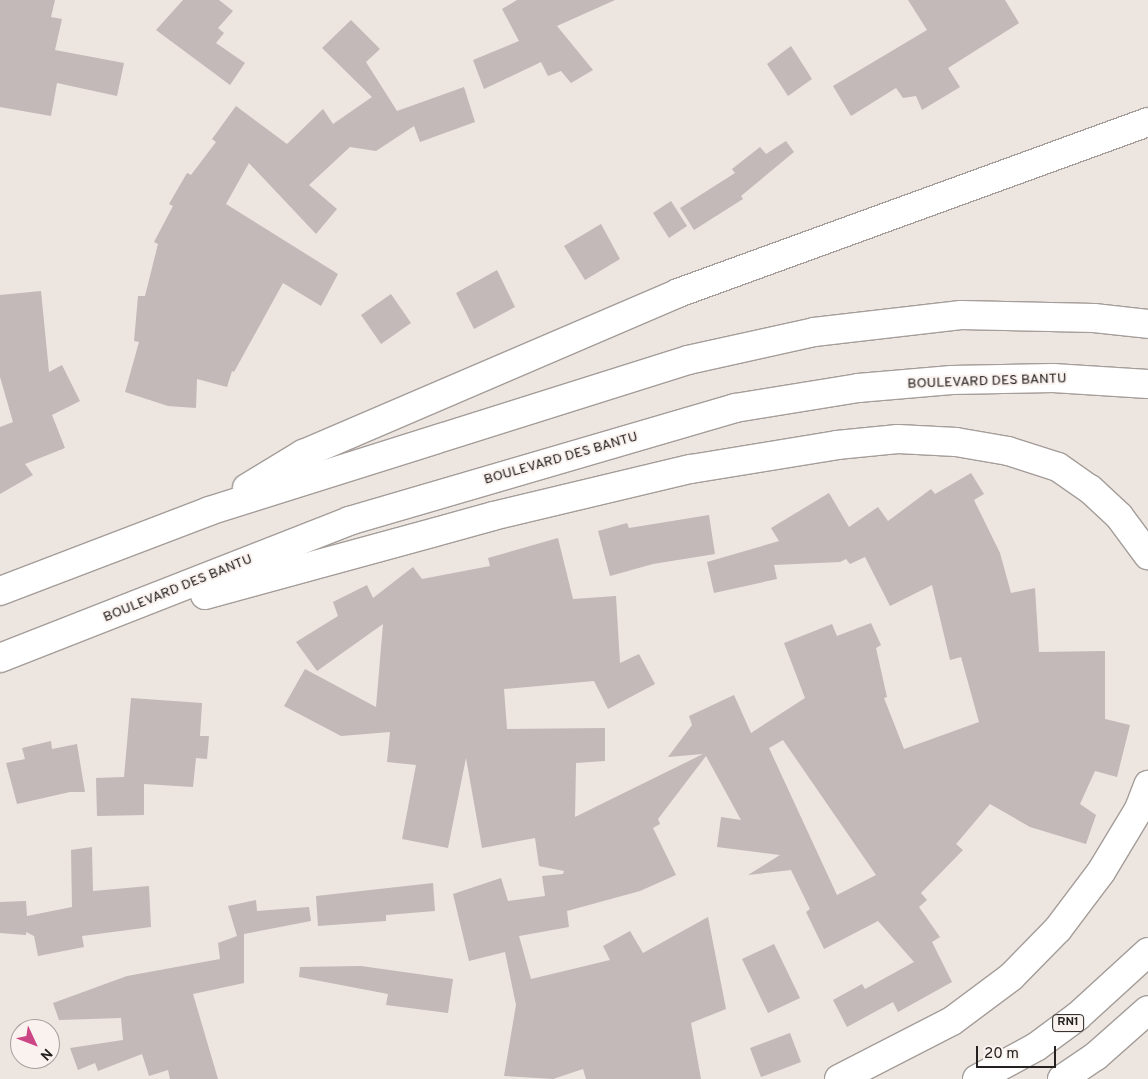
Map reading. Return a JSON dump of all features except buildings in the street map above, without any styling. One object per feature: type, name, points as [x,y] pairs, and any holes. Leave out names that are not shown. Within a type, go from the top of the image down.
[{"type":"highway","points":[[209,511],[303,454],[678,294],[1148,122]]},
{"type":"highway","points":[[0,592],[209,511],[688,360],[814,332],[961,315],[1094,318],[1148,324]]},
{"type":"highway","name":"BOULEVARD DES BANTU","points":[[0,658],[120,613],[349,521],[735,408],[858,388],[952,380],[1054,378],[1148,384]]},
{"type":"highway","points":[[120,613],[204,595],[493,516],[692,469],[837,445],[898,440],[956,442],[1008,451],[1058,467],[1090,488],[1119,516],[1148,554]]},
{"type":"highway","points":[[839,1079],[952,1021],[1011,977],[1058,929],[1101,872],[1139,809],[1148,785]]},
{"type":"highway","name":"RN1","points":[[976,1079],[1036,1047],[1078,1016],[1148,952]]},
{"type":"highway","points":[[1062,1079],[1096,1056],[1148,1010]]}]
